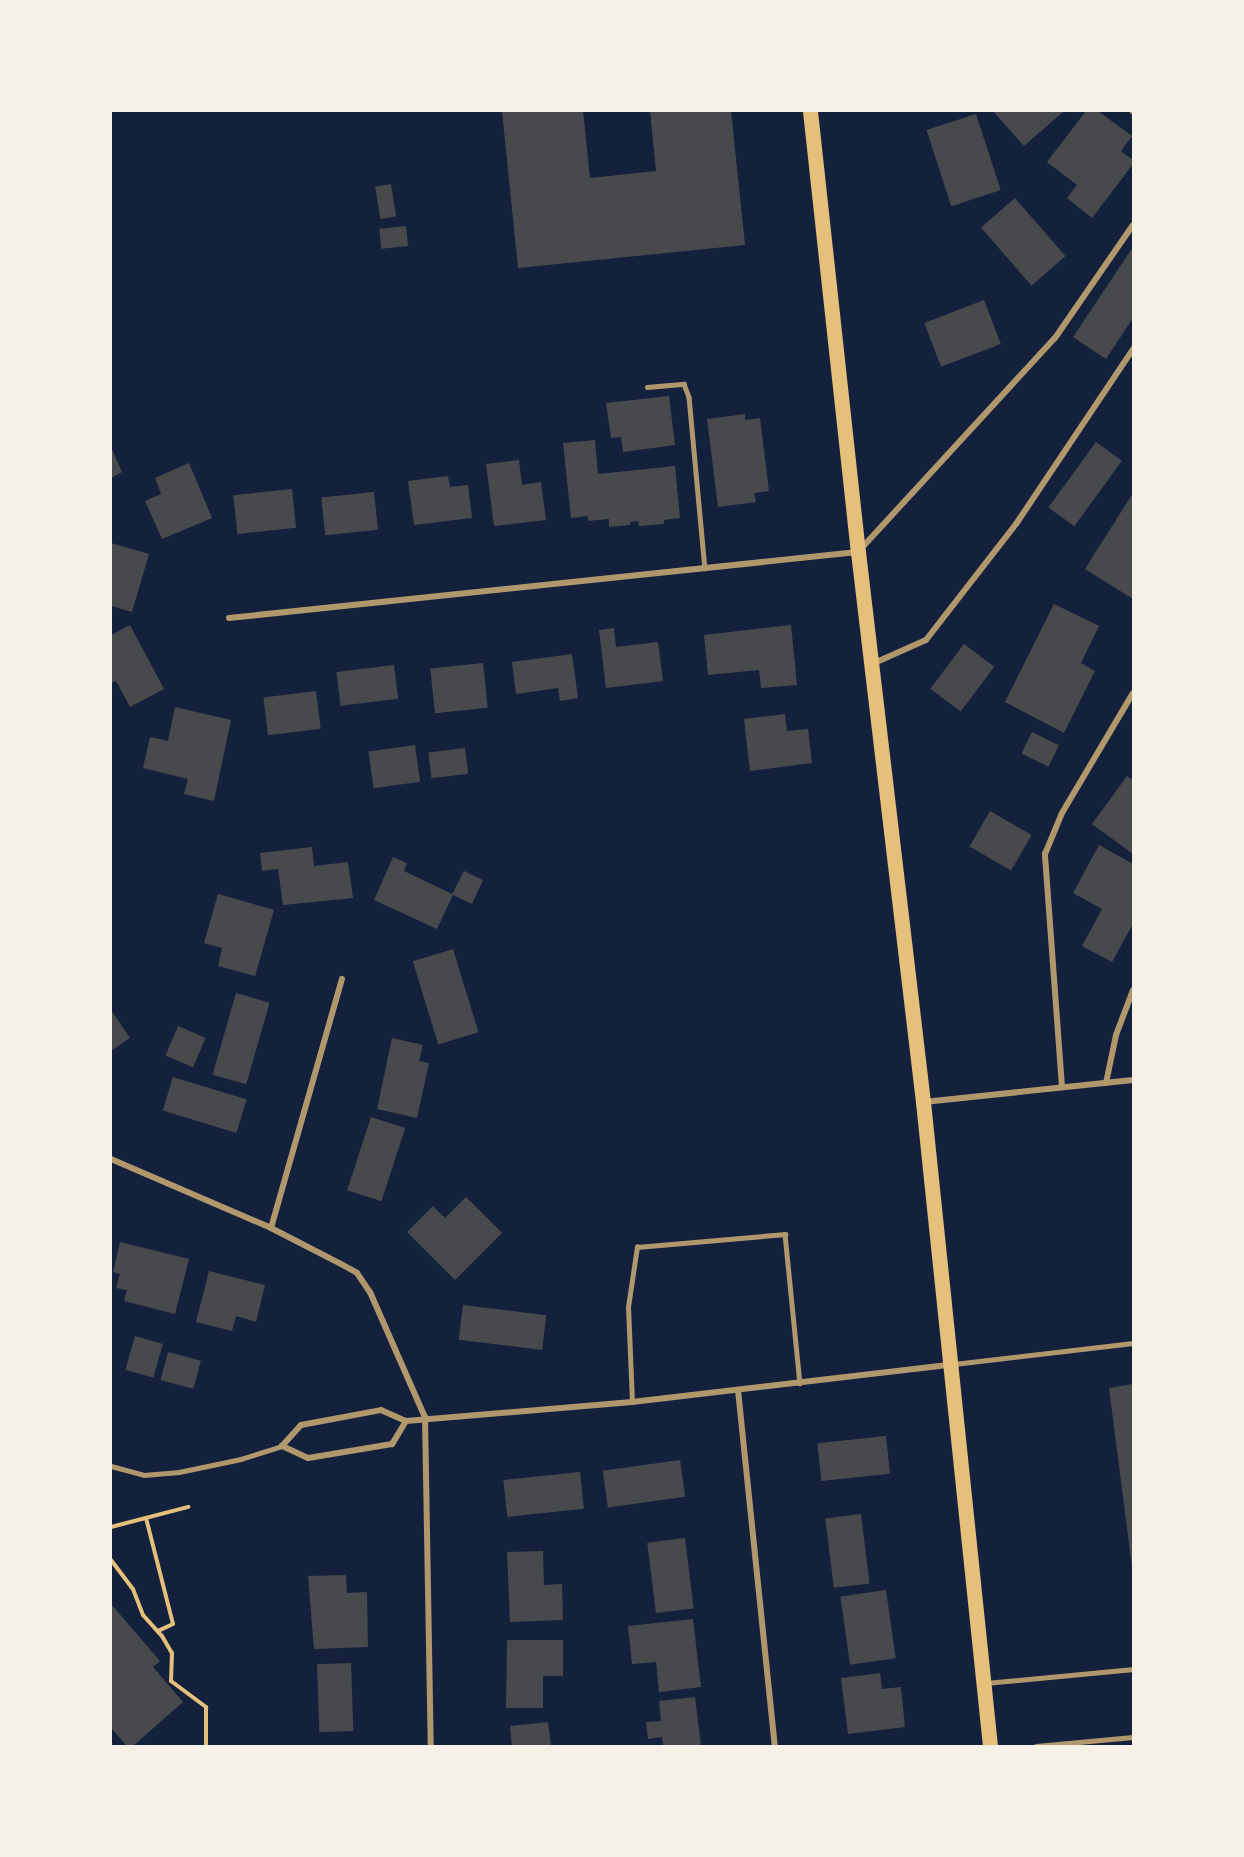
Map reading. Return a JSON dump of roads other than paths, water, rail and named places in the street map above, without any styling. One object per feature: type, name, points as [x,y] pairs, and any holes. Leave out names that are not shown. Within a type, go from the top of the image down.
[{"type":"main road","points":[[810,111],[858,552],[923,1102],[990,1746]]},
{"type":"street","points":[[229,618],[858,552],[1055,338],[1133,225]]},
{"type":"street","points":[[871,664],[926,640],[1017,524],[1133,349]]},
{"type":"street","points":[[1062,1087],[1045,854],[1062,813],[1133,693]]},
{"type":"street","points":[[271,1228],[342,979]]},
{"type":"street","points":[[1106,1083],[1116,1035],[1133,990]]},
{"type":"street","points":[[923,1102],[1133,1080]]},
{"type":"street","points":[[111,1159],[271,1228],[357,1273],[370,1292],[425,1417],[431,1746]]},
{"type":"street","points":[[406,1420],[392,1444],[308,1458],[282,1446],[301,1425],[381,1410],[406,1420],[632,1402],[950,1365]]},
{"type":"street","points":[[738,1390],[776,1746]]},
{"type":"lane","points":[[647,387],[684,384],[689,397],[705,568]]},
{"type":"lane","points":[[632,1402],[628,1307],[637,1247],[785,1234],[800,1383]]},
{"type":"lane","points":[[950,1365],[1133,1343]]},
{"type":"lane","points":[[111,1466],[144,1475],[179,1473],[241,1459],[282,1446]]},
{"type":"lane","points":[[984,1684],[1133,1669]]},
{"type":"lane","points":[[1036,1746],[1133,1737]]}]
